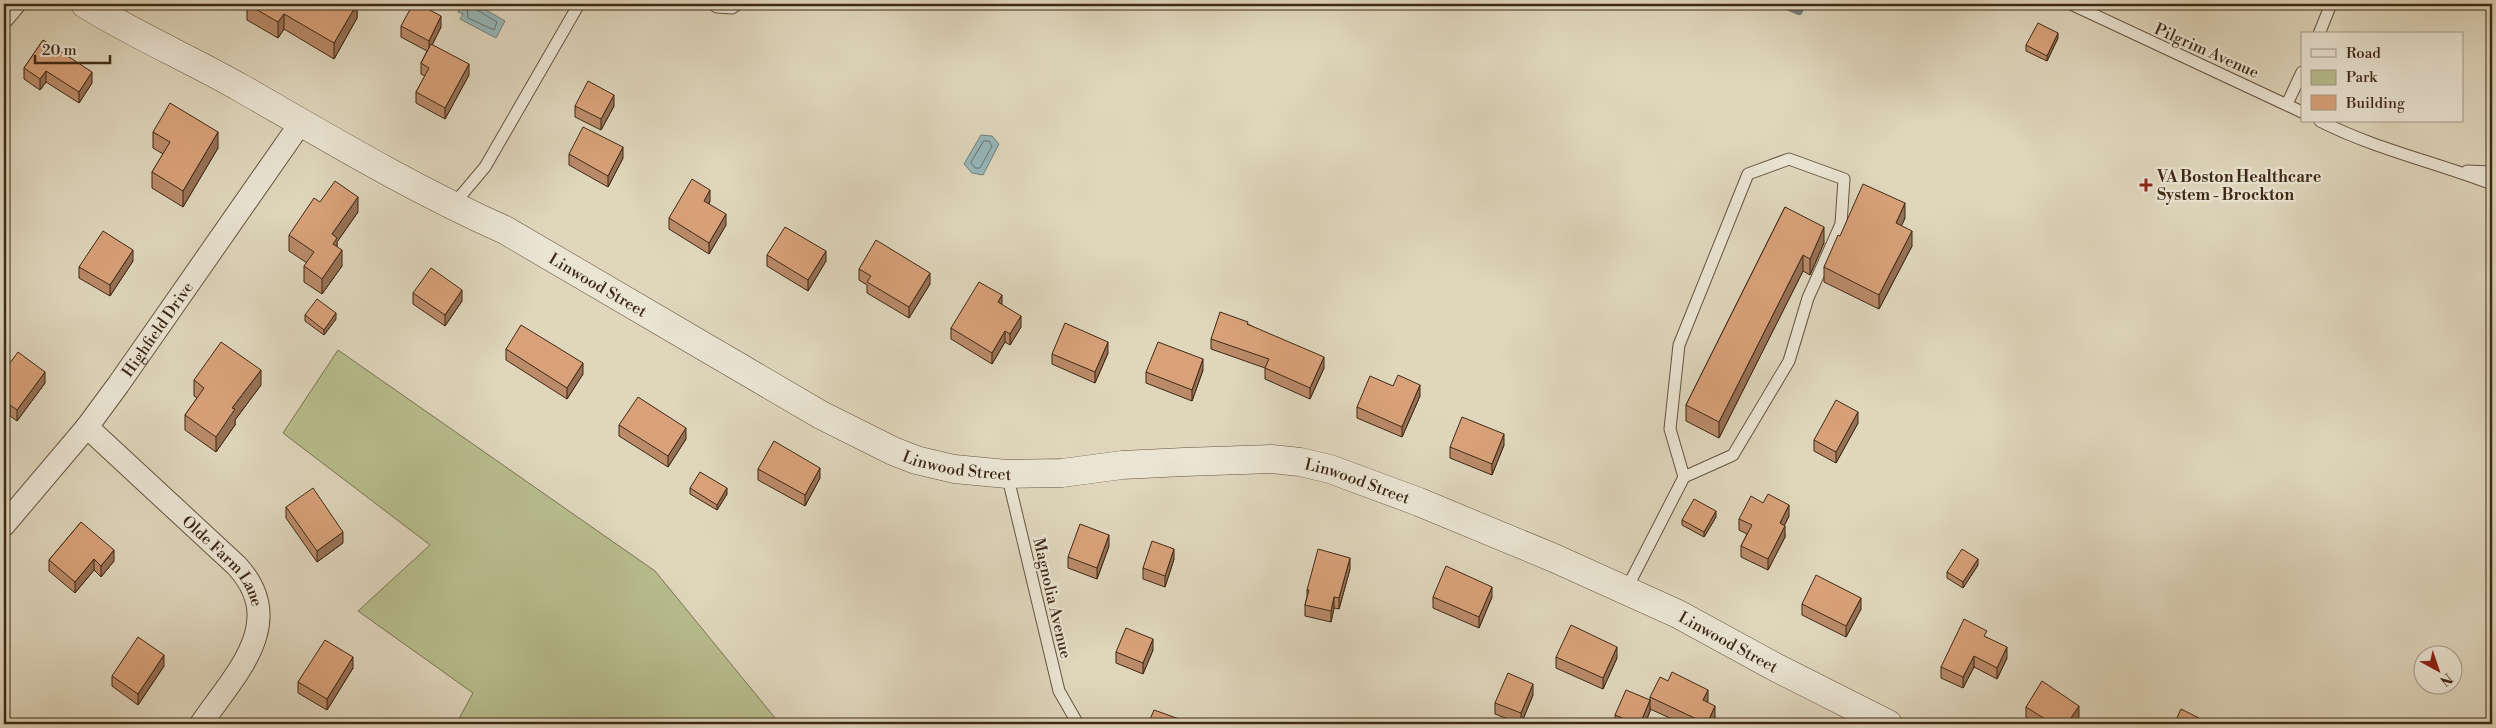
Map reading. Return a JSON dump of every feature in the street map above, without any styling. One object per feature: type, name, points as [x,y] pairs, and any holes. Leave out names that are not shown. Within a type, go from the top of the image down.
[{"type":"street","points":[[4,16],[14,4]]},
{"type":"street","name":"Linwood Street","points":[[85,4],[127,30],[240,88],[300,124],[451,206],[520,238],[821,415],[893,451],[916,460],[954,469],[1007,474],[1062,473],[1122,465],[1272,460],[1300,462],[1330,469],[1420,502],[1626,590],[1678,614],[1774,666],[1888,724]]},
{"type":"street","name":"Highfield Drive","points":[[4,525],[87,427],[300,124]]},
{"type":"street","name":"Olde Farm Lane","points":[[87,427],[237,566],[254,588],[260,614],[259,628],[253,644],[201,724]]},
{"type":"lane","points":[[451,206],[485,167],[579,4]]},
{"type":"lane","points":[[712,4],[717,7],[732,8],[738,4]]},
{"type":"lane","name":"Pilgrim Avenue","points":[[2071,4],[2301,111]]},
{"type":"lane","points":[[2320,32],[2331,4]]},
{"type":"lane","points":[[2287,104],[2301,74]]},
{"type":"lane","points":[[2322,122],[2386,149],[2458,170],[2492,184]]},
{"type":"lane","points":[[1626,590],[1684,477],[1733,455],[1789,361],[1808,298],[1841,224],[1844,179],[1789,159],[1748,174],[1679,345],[1670,429],[1684,477]]},
{"type":"lane","points":[[2458,170],[2492,172]]},
{"type":"lane","name":"Magnolia Avenue","points":[[1007,474],[1059,691],[1078,724]]},
{"type":"green space","points":[[338,350],[655,571],[780,724],[456,724],[473,693],[358,611],[430,545],[283,433]]},
{"type":"water","points":[[467,4],[476,4],[505,21],[496,38],[460,19],[463,14],[458,12],[462,5],[466,6]]},
{"type":"water","points":[[981,135],[992,136],[999,144],[983,175],[972,173],[964,164]]},
{"type":"building","points":[[247,4],[357,4],[334,43],[284,14],[278,22]]},
{"type":"building","points":[[413,4],[418,4],[441,16],[429,41],[401,26]]},
{"type":"building","points":[[2038,23],[2058,33],[2047,56],[2026,45]]},
{"type":"building","points":[[43,40],[92,72],[79,92],[46,71],[40,79],[24,68]]},
{"type":"building","points":[[431,44],[469,64],[445,108],[416,92],[429,68],[421,63]]},
{"type":"building","points":[[588,81],[614,95],[601,119],[575,106]]},
{"type":"building","points":[[170,103],[218,132],[183,191],[152,172],[170,142],[153,132]]},
{"type":"building","points":[[583,127],[623,147],[608,176],[569,154]]},
{"type":"building","points":[[692,179],[710,190],[704,201],[726,214],[709,243],[669,218]]},
{"type":"building","points":[[335,181],[358,197],[332,234],[337,238],[333,244],[342,250],[322,279],[304,266],[314,252],[289,235],[314,198],[320,202]]},
{"type":"building","points":[[1863,184],[1905,203],[1896,223],[1912,231],[1879,295],[1824,267]]},
{"type":"building","points":[[1785,207],[1824,227],[1810,259],[1803,255],[1719,422],[1686,405]]},
{"type":"building","points":[[785,227],[826,251],[808,280],[767,255]]},
{"type":"building","points":[[103,231],[133,250],[110,285],[79,267]]},
{"type":"building","points":[[876,240],[930,273],[909,307],[867,282],[871,276],[859,269]]},
{"type":"building","points":[[431,268],[462,290],[445,315],[413,293]]},
{"type":"building","points":[[979,282],[1002,295],[998,302],[1021,316],[1010,334],[1005,331],[992,353],[951,328]]},
{"type":"building","points":[[317,299],[336,313],[324,330],[305,315]]},
{"type":"building","points":[[1220,312],[1248,322],[1247,324],[1324,357],[1310,388],[1265,368],[1269,359],[1211,339]]},
{"type":"building","points":[[1065,323],[1108,342],[1095,372],[1052,354]]},
{"type":"building","points":[[521,325],[583,363],[567,388],[506,349]]},
{"type":"building","points":[[221,342],[261,370],[232,408],[235,409],[216,437],[185,415],[204,388],[194,380]]},
{"type":"building","points":[[1158,342],[1203,359],[1192,390],[1146,372]]},
{"type":"building","points":[[18,352],[45,372],[17,410],[10,405],[4,413],[4,371]]},
{"type":"building","points":[[1398,375],[1420,385],[1402,427],[1357,407],[1370,376],[1393,386]]},
{"type":"building","points":[[638,397],[686,428],[668,456],[619,425]]},
{"type":"building","points":[[1836,400],[1858,412],[1836,452],[1814,440]]},
{"type":"building","points":[[1462,417],[1504,434],[1492,464],[1450,447]]},
{"type":"building","points":[[774,441],[820,468],[805,495],[758,469]]},
{"type":"building","points":[[700,472],[727,488],[717,505],[690,488]]},
{"type":"building","points":[[313,488],[343,532],[317,551],[286,507]]},
{"type":"building","points":[[1768,494],[1789,505],[1780,523],[1785,526],[1768,559],[1741,546],[1752,525],[1739,519],[1751,496],[1763,503]]},
{"type":"building","points":[[1694,499],[1716,511],[1704,532],[1682,520]]},
{"type":"building","points":[[81,522],[114,550],[101,566],[94,559],[75,582],[49,560]]},
{"type":"building","points":[[1080,524],[1109,535],[1097,568],[1068,557]]},
{"type":"building","points":[[1152,541],[1174,549],[1165,576],[1143,568]]},
{"type":"building","points":[[1318,549],[1350,558],[1339,598],[1334,597],[1331,611],[1305,605]]},
{"type":"building","points":[[1962,549],[1978,559],[1963,582],[1947,572]]},
{"type":"building","points":[[1446,566],[1492,587],[1479,617],[1433,597]]},
{"type":"building","points":[[1816,575],[1861,598],[1846,626],[1802,604]]},
{"type":"building","points":[[1964,619],[1987,631],[1984,636],[2007,647],[1997,668],[1974,656],[1963,677],[1941,667]]},
{"type":"building","points":[[1571,625],[1617,647],[1603,678],[1556,657]]},
{"type":"building","points":[[1126,628],[1153,639],[1143,663],[1116,652]]},
{"type":"building","points":[[138,637],[164,655],[138,694],[112,676]]},
{"type":"building","points":[[325,640],[353,657],[327,699],[298,682]]},
{"type":"building","points":[[4,655],[8,659],[4,664]]},
{"type":"building","points":[[1672,672],[1708,690],[1703,700],[1715,706],[1707,724],[1650,697],[1660,677],[1668,681]]},
{"type":"building","points":[[1508,673],[1533,684],[1521,713],[1495,703]]},
{"type":"building","points":[[2042,681],[2079,706],[2067,724],[2053,724],[2026,707]]},
{"type":"building","points":[[1626,690],[1650,700],[1640,724],[1615,715]]},
{"type":"building","points":[[2181,709],[2199,718],[2196,724],[2174,724]]},
{"type":"building","points":[[1154,710],[1182,720],[1180,724],[1148,724]]},
{"type":"waterway","points":[[1783,4],[1799,11]]},
{"type":"place","name":"VA Boston Healthcare System - Brockton","points":[[2146,185]]}]
